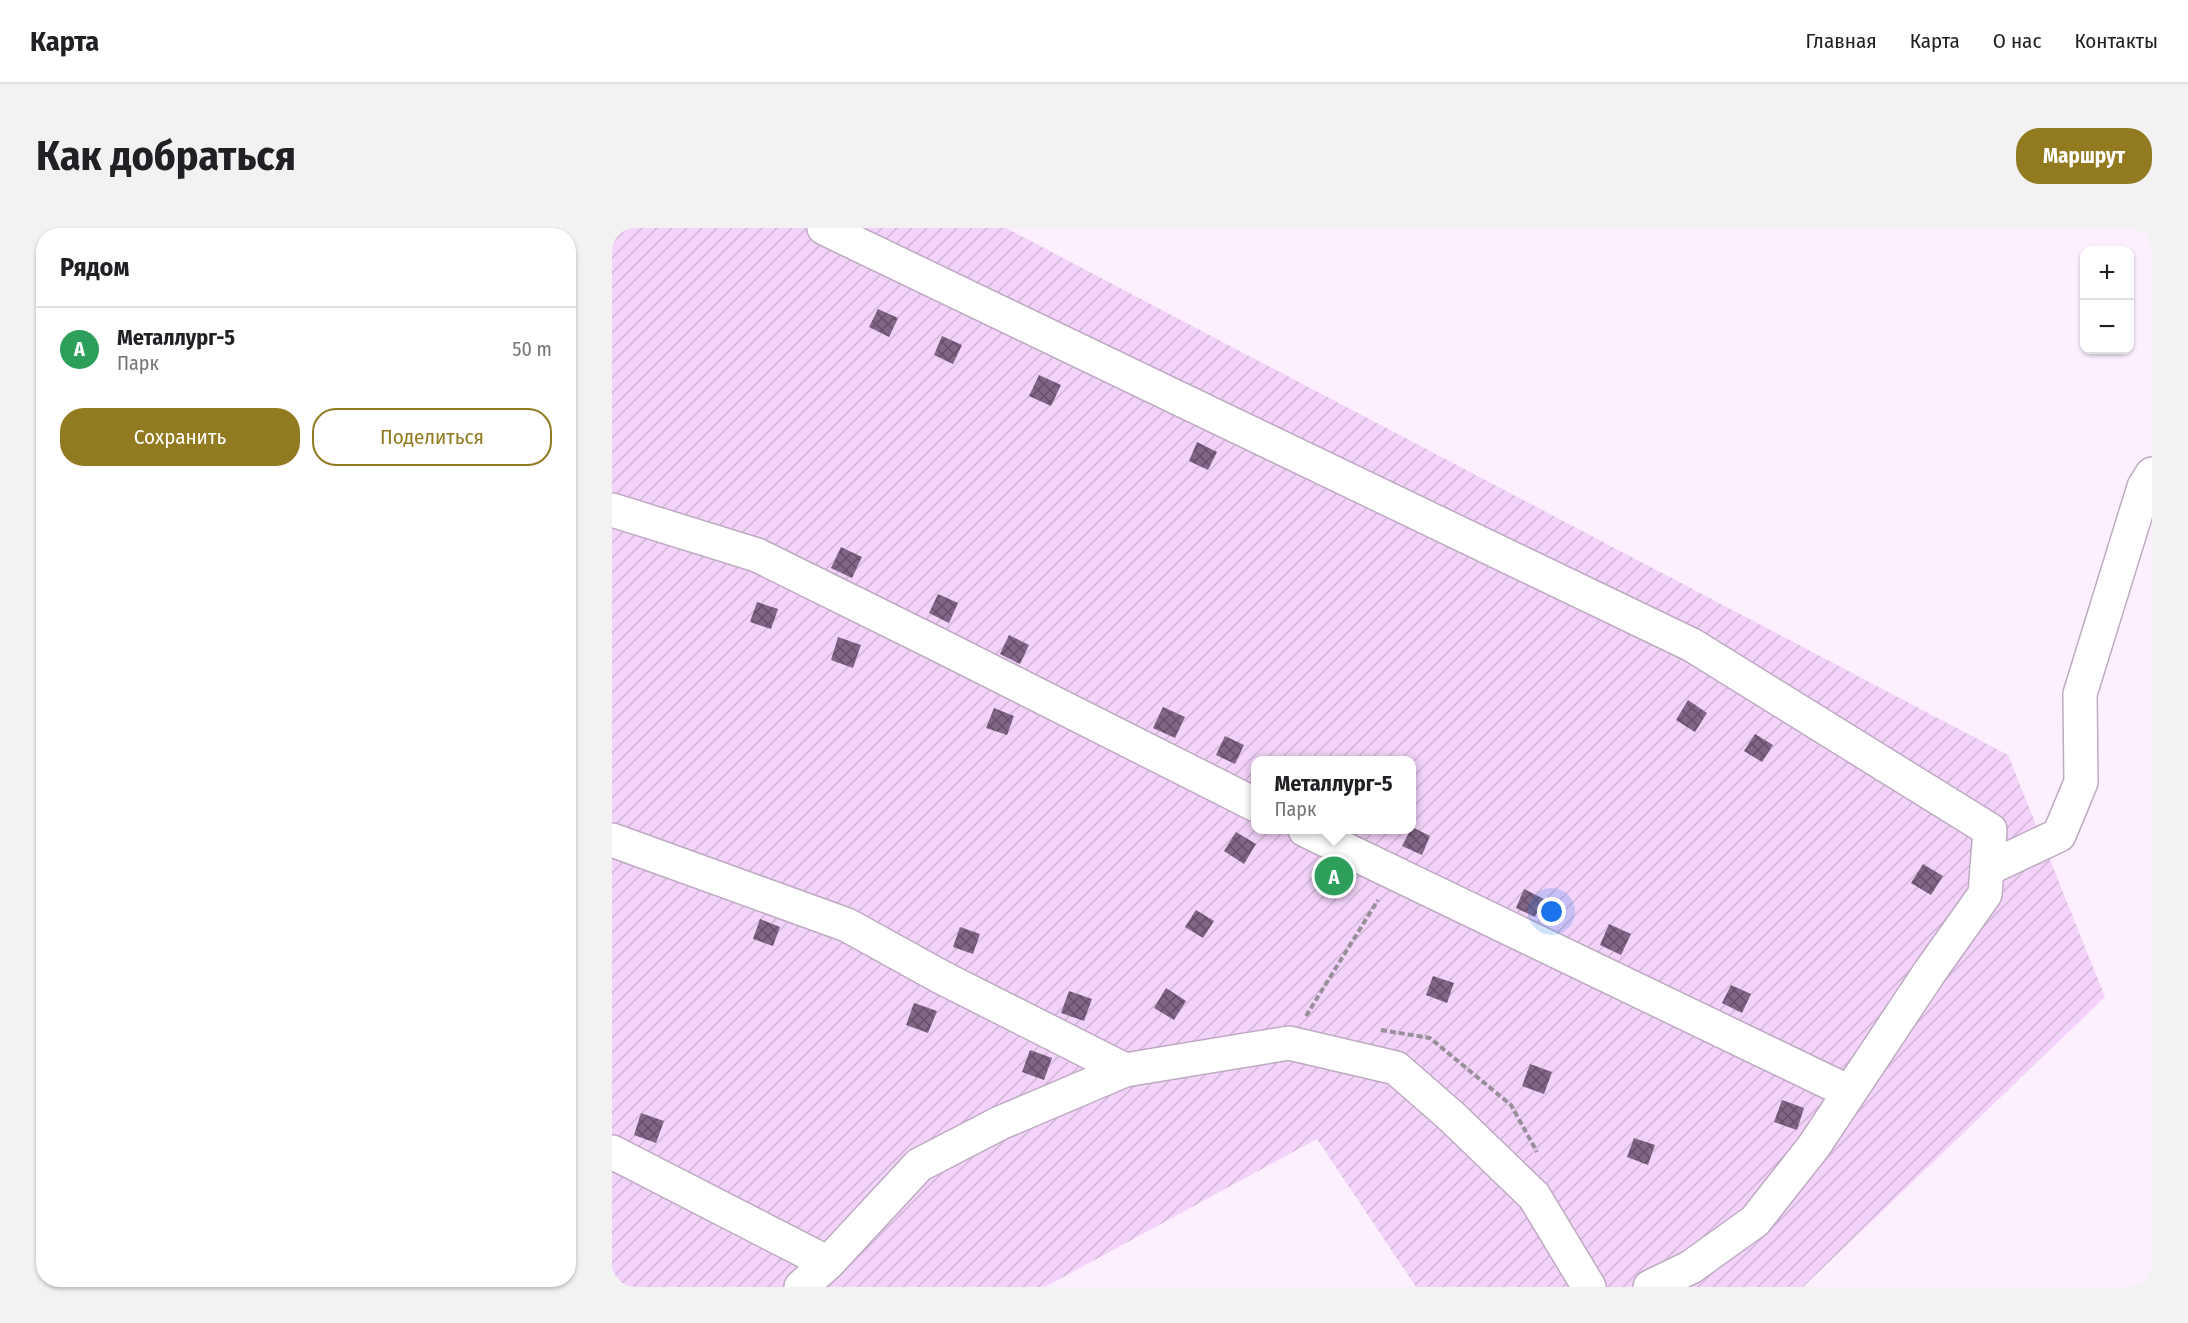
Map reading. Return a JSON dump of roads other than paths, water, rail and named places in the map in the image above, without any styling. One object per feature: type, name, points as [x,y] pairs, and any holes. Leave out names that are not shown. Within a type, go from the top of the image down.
[{"type":"street","points":[[824,228],[1692,645],[1990,830],[1985,894],[1814,1146],[1755,1221],[1691,1267],[1650,1287]]},
{"type":"street","points":[[1987,868],[2060,835],[2081,782],[2080,694],[2144,487],[2152,474]]},
{"type":"street","points":[[612,510],[757,555],[1251,802]]},
{"type":"street","points":[[1313,834],[1849,1092]]},
{"type":"street","points":[[612,840],[847,925],[941,977],[1125,1070]]},
{"type":"street","points":[[801,1287],[828,1263],[919,1165],[1000,1123],[1125,1070],[1289,1043],[1396,1068],[1451,1116],[1534,1196],[1590,1287]]},
{"type":"street","points":[[612,1152],[828,1263]]},
{"type":"place","name":"Металлург-5","points":[[1334,876]]}]
